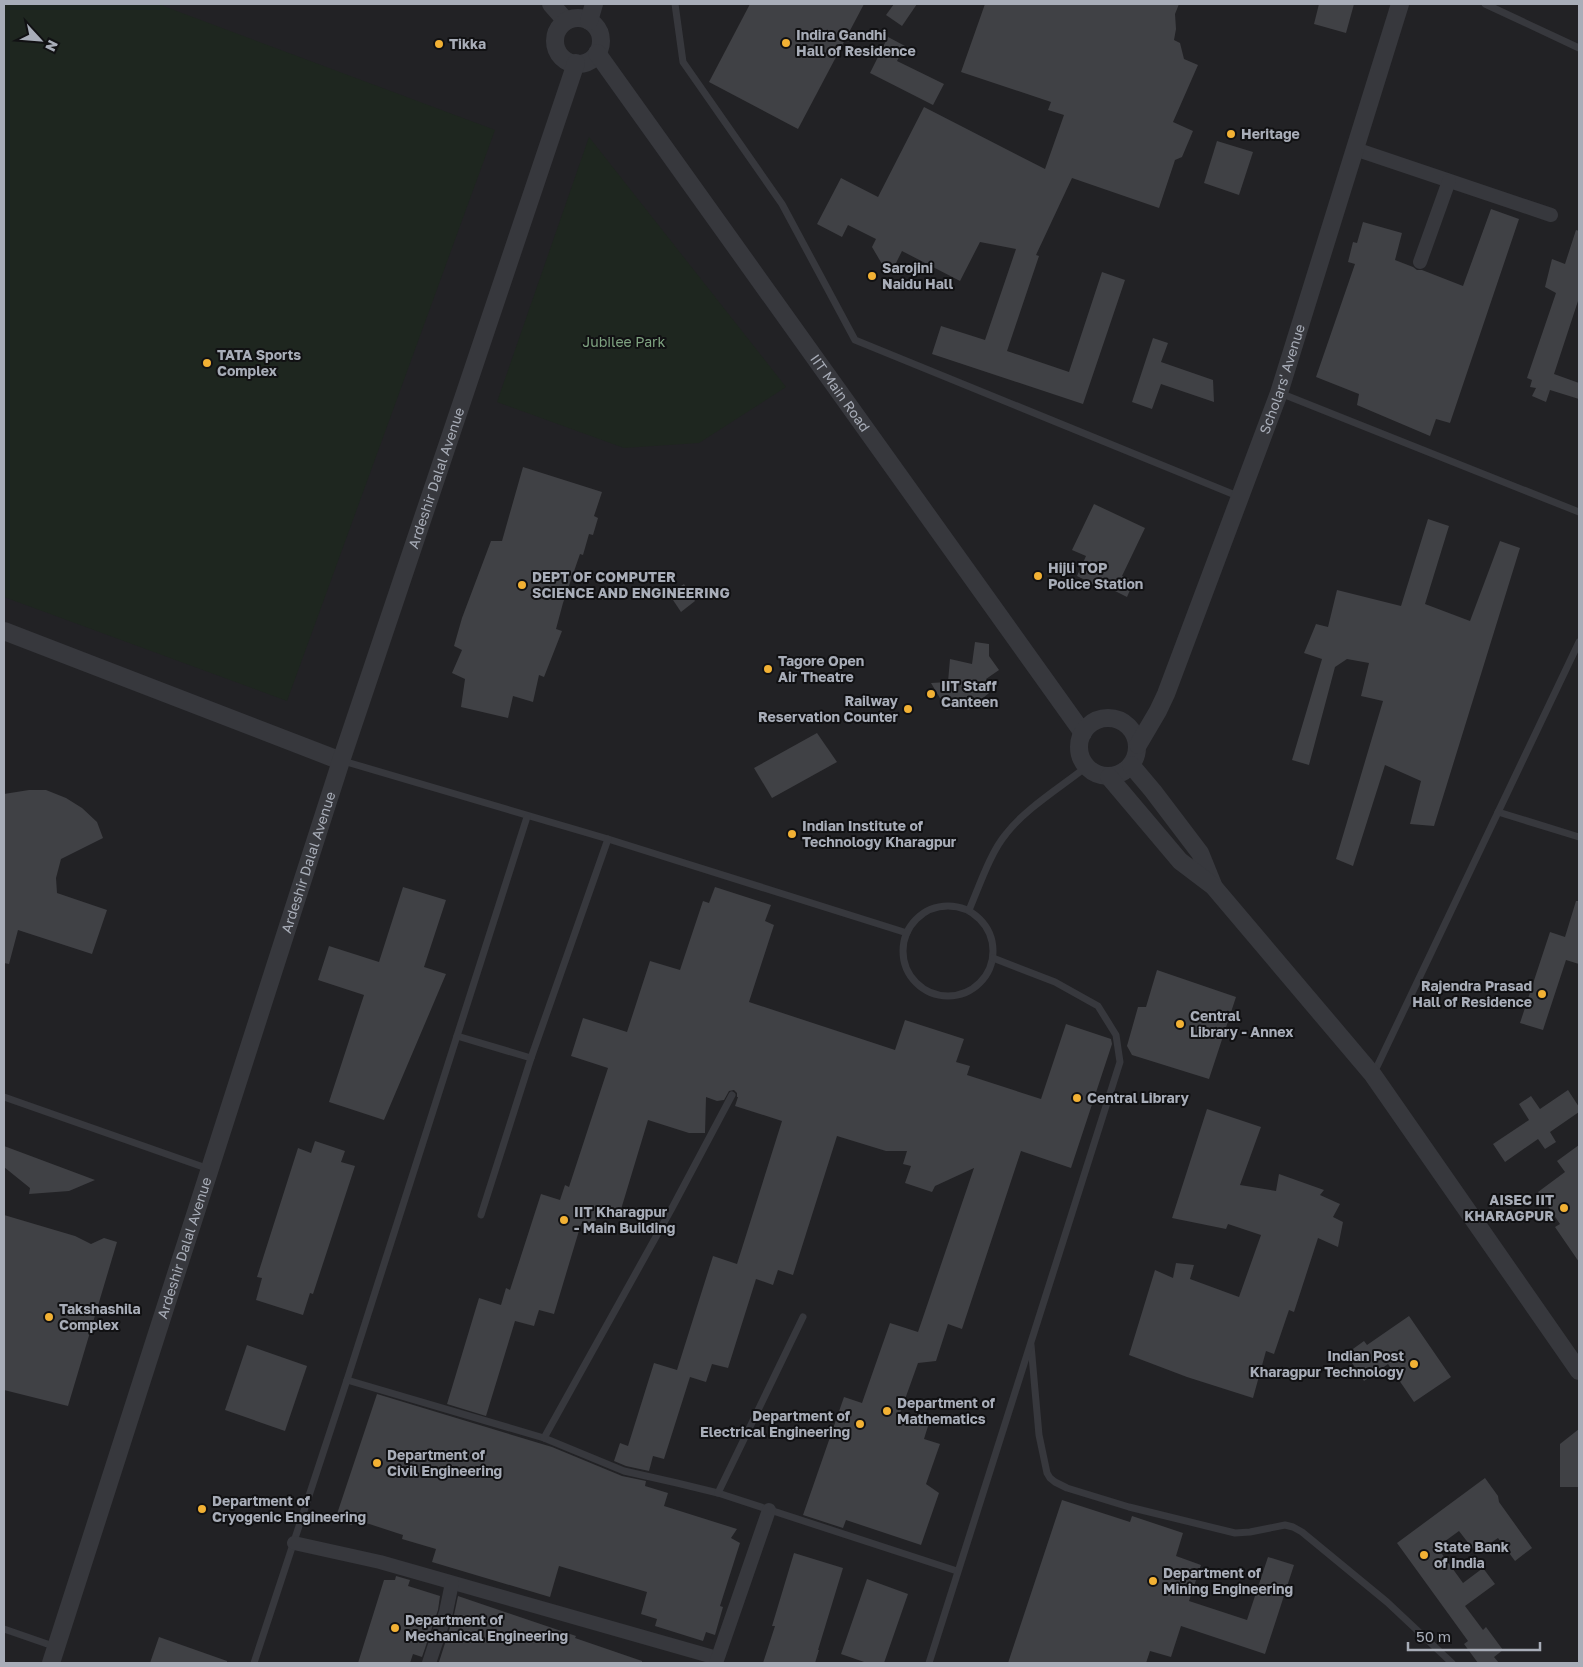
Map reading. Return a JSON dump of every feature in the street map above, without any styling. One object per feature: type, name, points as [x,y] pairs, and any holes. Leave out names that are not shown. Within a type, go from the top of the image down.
[{"type":"street","points":[[551,4],[566,22]]},
{"type":"street","points":[[589,21],[594,4]]},
{"type":"street","name":"Scholars' Avenue","points":[[1138,745],[1162,703],[1280,393],[1400,4]]},
{"type":"street","points":[[578,18],[589,21],[599,32],[600,39],[597,53],[588,61],[576,64],[563,58],[556,46],[557,32],[560,26],[566,22],[578,18]]},
{"type":"street","name":"IIT Main Road","points":[[597,53],[1082,733]]},
{"type":"street","name":"Ardeshir Dalal Avenue","points":[[54,1655],[341,761],[576,64]]},
{"type":"street","points":[[1355,148],[1551,215]]},
{"type":"street","points":[[1420,262],[1448,181]]},
{"type":"street","points":[[4,631],[341,761]]},
{"type":"street","points":[[1115,718],[1131,728],[1135,736],[1138,745],[1135,759],[1125,772],[1109,777],[1093,773],[1081,760],[1079,742],[1082,733],[1096,720],[1115,718]]},
{"type":"street","points":[[1131,765],[1200,853],[1213,886]]},
{"type":"street","points":[[1109,777],[1180,862],[1213,886],[1373,1075],[1579,1371]]},
{"type":"street","points":[[294,1543],[380,1562],[717,1661],[769,1510]]},
{"type":"street","points":[[429,1663],[446,1612],[452,1583]]},
{"type":"lane","points":[[675,4],[683,62],[782,204],[855,340],[1241,497]]},
{"type":"lane","points":[[1485,4],[1579,48]]},
{"type":"lane","points":[[1280,393],[1579,512]]},
{"type":"lane","points":[[1373,1075],[1578,646]]},
{"type":"lane","points":[[341,761],[527,817],[608,839],[907,933]]},
{"type":"lane","points":[[969,910],[994,852],[1005,834],[1020,819],[1086,767]]},
{"type":"lane","points":[[1498,812],[1579,838]]},
{"type":"lane","points":[[254,1663],[347,1380],[527,817]]},
{"type":"lane","points":[[481,1215],[532,1058],[608,839]]},
{"type":"lane","points":[[941,906],[955,906],[969,910],[989,930],[993,944],[993,958],[988,972],[979,984],[966,993],[951,996],[936,995],[922,988],[911,977],[904,963],[903,948],[907,933],[915,920],[927,910],[941,906]]},
{"type":"lane","points":[[929,1663],[1120,1062],[1116,1035],[1098,1006],[1055,982],[993,958]]},
{"type":"lane","points":[[457,1036],[532,1058]]},
{"type":"lane","points":[[544,1438],[672,1208],[732,1095]]},
{"type":"lane","points":[[4,1097],[210,1170]]},
{"type":"lane","points":[[718,1493],[803,1317]]},
{"type":"lane","points":[[1031,1342],[1039,1435],[1047,1473],[1055,1482],[1067,1488],[1129,1507],[1235,1533],[1285,1525],[1293,1527],[1387,1602],[1452,1663]]},
{"type":"lane","points":[[347,1380],[544,1438],[624,1472],[677,1482],[718,1493],[957,1571]]},
{"type":"lane","points":[[4,1629],[54,1655]]},
{"type":"shaded area","name":"Indian Institute of Technology Kharagpur","points":[[4,4],[1579,4],[1579,1663],[4,1663]]},
{"type":"green space","name":"TATA Sports Complex","points":[[4,4],[158,4],[495,130],[287,701],[4,597]]},
{"type":"green space","name":"Jubilee Park","points":[[589,137],[786,387],[699,443],[624,448],[497,402]]},
{"type":"building","name":"Indira Gandhi Hall of Residence","points":[[750,4],[864,4],[798,129],[709,82]]},
{"type":"building","points":[[894,4],[917,4],[902,26],[886,15]]},
{"type":"building","points":[[985,4],[1179,4],[1175,14],[1176,29],[1174,40],[1180,43],[1184,59],[1198,65],[1173,122],[1193,131],[1182,157],[1175,160],[1159,208],[1072,178],[1036,255],[1039,256],[1007,351],[1069,372],[1102,272],[1125,280],[1083,404],[932,354],[941,326],[985,340],[1016,249],[980,242],[960,281],[902,251],[893,269],[882,264],[872,247],[876,239],[848,225],[842,237],[817,224],[841,178],[878,197],[924,107],[1045,169],[1064,115],[1048,110],[1051,102],[961,72]]},
{"type":"building","points":[[1319,4],[1354,4],[1346,33],[1314,24]]},
{"type":"building","points":[[888,37],[905,46],[897,61],[944,84],[933,105],[870,73]]},
{"type":"building","points":[[1217,141],[1253,152],[1239,195],[1204,183]]},
{"type":"building","points":[[1491,209],[1519,219],[1450,423],[1436,419],[1430,436],[1357,405],[1359,394],[1316,377],[1355,264],[1348,262],[1353,242],[1357,243],[1363,222],[1402,233],[1395,260],[1463,286]]},
{"type":"building","points":[[1576,230],[1579,231],[1579,298],[1554,374],[1579,383],[1579,399],[1550,390],[1546,402],[1532,396],[1536,388],[1530,387],[1532,380],[1527,378],[1556,293],[1545,287],[1552,259],[1565,264]]},
{"type":"building","points":[[1153,338],[1168,343],[1161,362],[1213,380],[1214,402],[1161,384],[1152,409],[1132,402]]},
{"type":"building","name":"DEPT OF COMPUTER SCIENCE AND ENGINEERING","points":[[523,467],[602,492],[594,516],[598,518],[593,535],[589,534],[583,555],[580,554],[563,603],[556,629],[562,631],[544,677],[539,675],[533,702],[513,696],[508,718],[461,707],[465,679],[452,673],[462,650],[454,646],[462,618],[491,541],[502,541]]},
{"type":"building","points":[[1094,504],[1145,528],[1122,576],[1134,581],[1127,597],[1109,588],[1107,591],[1077,576],[1086,556],[1072,550]]},
{"type":"building","points":[[1428,519],[1449,526],[1425,604],[1470,621],[1500,541],[1520,548],[1434,826],[1410,824],[1421,781],[1385,765],[1353,866],[1336,859],[1383,701],[1361,696],[1369,663],[1347,659],[1335,667],[1309,765],[1292,760],[1322,659],[1304,653],[1316,624],[1328,627],[1337,590],[1401,606]]},
{"type":"building","points":[[684,584],[695,601],[681,612],[669,594]]},
{"type":"building","points":[[975,642],[989,644],[989,656],[999,670],[986,679],[994,689],[968,710],[959,699],[947,710],[931,683],[948,682],[950,659],[972,664]]},
{"type":"building","points":[[817,733],[837,762],[772,798],[754,768]]},
{"type":"building","points":[[29,790],[46,790],[66,798],[82,808],[97,822],[103,838],[61,859],[56,878],[57,893],[107,910],[92,954],[18,930],[9,964],[4,963],[4,794]]},
{"type":"building","points":[[403,887],[446,900],[424,967],[446,974],[384,1120],[329,1102],[364,995],[318,980],[329,946],[379,962]]},
{"type":"building","name":"IIT Kharagpur - Main Building","points":[[715,887],[771,905],[765,921],[774,925],[749,1002],[895,1050],[905,1020],[964,1039],[956,1062],[970,1066],[967,1075],[1041,1099],[1066,1024],[1111,1039],[1112,1044],[1071,1168],[1021,1151],[962,1329],[948,1324],[936,1361],[918,1363],[899,1416],[928,1426],[924,1439],[940,1444],[926,1484],[939,1493],[921,1545],[846,1520],[843,1528],[803,1515],[844,1397],[862,1403],[890,1323],[918,1332],[974,1168],[935,1186],[932,1192],[905,1183],[911,1166],[903,1164],[907,1151],[886,1151],[837,1136],[793,1275],[778,1270],[773,1285],[756,1279],[728,1368],[712,1364],[706,1382],[690,1377],[664,1459],[653,1456],[649,1471],[626,1466],[614,1461],[620,1443],[628,1446],[654,1363],[677,1370],[713,1256],[737,1264],[782,1121],[735,1106],[738,1097],[734,1090],[729,1091],[724,1100],[717,1101],[706,1097],[705,1133],[689,1133],[648,1120],[619,1216],[599,1210],[593,1228],[581,1224],[554,1314],[539,1310],[534,1326],[515,1321],[486,1416],[447,1404],[479,1298],[501,1305],[506,1288],[510,1290],[541,1194],[560,1200],[565,1185],[569,1187],[608,1068],[571,1056],[583,1018],[627,1032],[650,961],[680,970],[703,901],[709,903]]},
{"type":"building","name":"Rajendra Prasad Hall of Residence","points":[[1576,901],[1579,901],[1579,964],[1566,960],[1543,1030],[1520,1023],[1550,932],[1565,937]]},
{"type":"building","name":"Central Library - Annex","points":[[1157,970],[1236,997],[1209,1079],[1132,1055],[1127,1046],[1138,1007],[1146,1007]]},
{"type":"building","points":[[1568,1090],[1579,1107],[1579,1112],[1550,1132],[1556,1142],[1545,1149],[1538,1139],[1505,1162],[1493,1144],[1529,1120],[1519,1104],[1531,1096],[1540,1109]]},
{"type":"building","points":[[1207,1109],[1261,1127],[1240,1185],[1276,1191],[1279,1174],[1324,1190],[1320,1195],[1340,1204],[1333,1217],[1343,1222],[1338,1247],[1318,1238],[1294,1312],[1289,1310],[1274,1354],[1266,1351],[1253,1398],[1187,1377],[1129,1355],[1155,1270],[1173,1278],[1176,1263],[1194,1265],[1190,1279],[1239,1297],[1261,1235],[1228,1224],[1226,1229],[1172,1218]]},
{"type":"building","points":[[315,1141],[345,1151],[341,1162],[355,1166],[313,1294],[310,1293],[303,1315],[256,1300],[262,1278],[257,1277],[298,1148],[311,1153]]},
{"type":"building","name":"AISEC IIT KHARAGPUR","points":[[1579,1145],[1579,1262],[1555,1227],[1560,1224],[1538,1192],[1565,1172],[1557,1161]]},
{"type":"building","points":[[4,1146],[95,1180],[69,1191],[29,1194],[30,1188],[4,1167]]},
{"type":"building","name":"Takshashila Complex","points":[[4,1215],[75,1236],[91,1244],[104,1238],[117,1242],[68,1406],[4,1390]]},
{"type":"building","name":"Indian Post Kharagpur Technology","points":[[1409,1316],[1451,1377],[1414,1402],[1388,1364],[1364,1381],[1346,1354],[1364,1341],[1367,1345]]},
{"type":"building","points":[[247,1345],[307,1366],[285,1431],[225,1410]]},
{"type":"building","points":[[377,1394],[552,1447],[622,1476],[646,1481],[645,1486],[668,1493],[664,1506],[737,1529],[731,1538],[740,1543],[720,1606],[723,1607],[715,1635],[706,1632],[703,1641],[655,1626],[657,1619],[641,1614],[647,1592],[559,1566],[550,1597],[432,1562],[436,1549],[402,1539],[403,1535],[354,1519],[352,1525],[335,1520]]},
{"type":"building","points":[[1579,1429],[1579,1487],[1560,1487],[1560,1444]]},
{"type":"building","name":"State Bank of India","points":[[1485,1478],[1498,1496],[1499,1502],[1532,1548],[1515,1561],[1498,1538],[1476,1553],[1459,1531],[1437,1547],[1463,1583],[1483,1568],[1495,1584],[1465,1606],[1483,1630],[1486,1627],[1503,1650],[1494,1657],[1499,1663],[1478,1663],[1464,1644],[1468,1641],[1397,1543]]},
{"type":"building","name":"Department of Mining Engineering","points":[[1062,1500],[1130,1522],[1132,1516],[1183,1533],[1176,1556],[1201,1565],[1189,1601],[1247,1620],[1268,1557],[1294,1565],[1265,1654],[1181,1626],[1171,1657],[1150,1651],[1146,1663],[1008,1663]]},
{"type":"building","points":[[794,1553],[843,1568],[815,1663],[763,1663],[775,1626],[772,1626]]},
{"type":"building","name":"Department of Mechanical Engineering","points":[[396,1576],[410,1580],[408,1586],[440,1596],[438,1610],[422,1657],[413,1654],[410,1663],[358,1663],[384,1580],[395,1580]]},
{"type":"building","points":[[867,1579],[908,1594],[884,1663],[867,1663],[841,1654]]},
{"type":"building","points":[[458,1596],[576,1636],[575,1638],[642,1661],[642,1663],[439,1662]]},
{"type":"building","points":[[159,1637],[227,1661],[227,1663],[150,1663]]},
{"type":"place","name":"Indira Gandhi Hall of Residence","points":[[786,43]]},
{"type":"place","name":"Tikka","points":[[439,44]]},
{"type":"place","name":"Heritage","points":[[1231,134]]},
{"type":"place","name":"Sarojini Naidu Hall","points":[[872,276]]},
{"type":"place","name":"TATA Sports Complex","points":[[207,363]]},
{"type":"place","name":"Hijli TOP Police Station","points":[[1038,576]]},
{"type":"place","name":"DEPT OF COMPUTER SCIENCE AND ENGINEERING","points":[[522,585]]},
{"type":"place","name":"Tagore Open Air Theatre","points":[[768,669]]},
{"type":"place","name":"IIT Staff Canteen","points":[[931,694]]},
{"type":"place","name":"Railway Reservation Counter","points":[[908,709]]},
{"type":"place","name":"Indian Institute of Technology Kharagpur","points":[[792,834]]},
{"type":"place","name":"Rajendra Prasad Hall of Residence","points":[[1542,994]]},
{"type":"place","name":"Central Library - Annex","points":[[1180,1024]]},
{"type":"place","name":"Central Library","points":[[1077,1098]]},
{"type":"place","name":"AISEC IIT KHARAGPUR","points":[[1564,1208]]},
{"type":"place","name":"IIT Kharagpur - Main Building","points":[[564,1220]]},
{"type":"place","name":"Takshashila Complex","points":[[49,1317]]},
{"type":"place","name":"Indian Post Kharagpur Technology","points":[[1414,1364]]},
{"type":"place","name":"Department of Mathematics","points":[[887,1411]]},
{"type":"place","name":"Department of Electrical Engineering","points":[[860,1424]]},
{"type":"place","name":"Department of Civil Engineering","points":[[377,1463]]},
{"type":"place","name":"Department of Cryogenic Engineering","points":[[202,1509]]},
{"type":"place","name":"State Bank of India","points":[[1424,1555]]},
{"type":"place","name":"Department of Mining Engineering","points":[[1153,1581]]},
{"type":"place","name":"Department of Mechanical Engineering","points":[[395,1628]]}]
